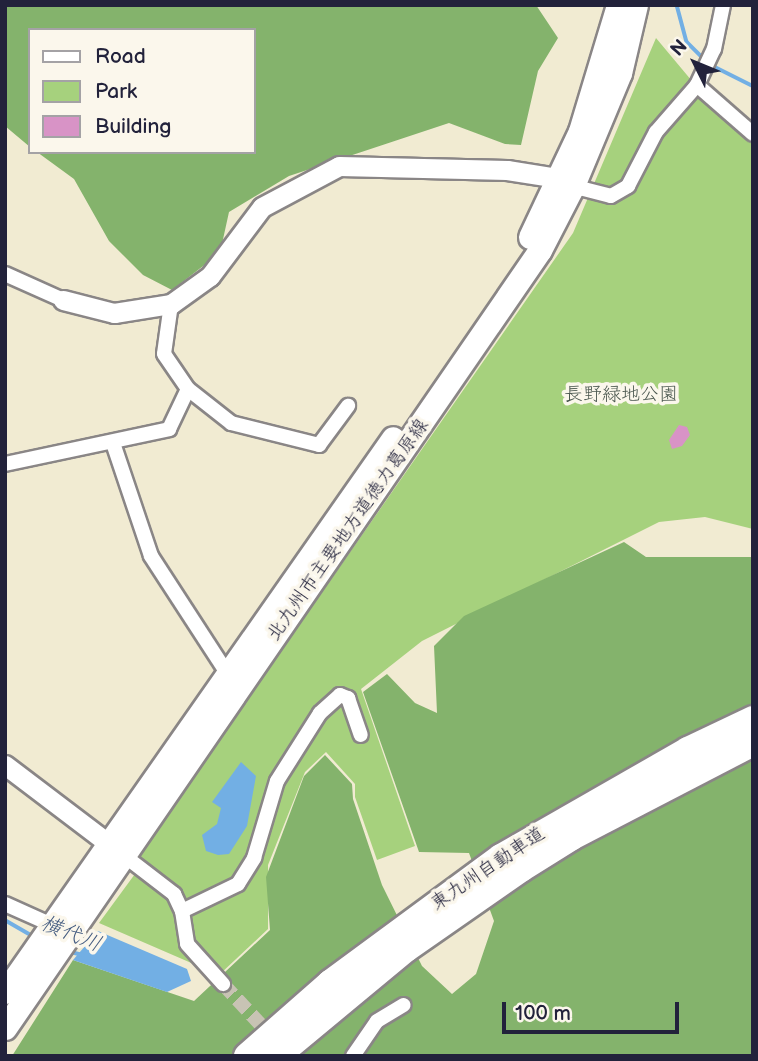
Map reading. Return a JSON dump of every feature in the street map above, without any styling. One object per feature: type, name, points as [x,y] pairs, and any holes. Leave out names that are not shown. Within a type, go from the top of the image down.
[{"type":"highway","name":"東九州自動車道","points":[[247,1056],[403,939],[566,829],[753,719]]},
{"type":"highway","name":"東九州自動車道","points":[[566,829],[751,744]]},
{"type":"highway","name":"東九州自動車道","points":[[277,1056],[403,939]]},
{"type":"main road","name":"北九州市主要地方道徳力葛原線","points":[[5,992],[114,849],[540,250],[565,183],[618,5]]},
{"type":"main road","name":"北九州市主要地方道徳力葛原線","points":[[5,1028],[114,849],[227,674],[466,335],[565,183],[620,73],[636,5]]},
{"type":"street","points":[[5,274],[63,300],[114,313],[171,304],[210,276],[261,207],[339,166],[507,170],[611,197],[628,186],[656,132],[697,85],[714,49],[723,5]]},
{"type":"street","points":[[697,85],[753,134]]},
{"type":"street","points":[[171,304],[164,354],[188,389],[232,423],[319,445],[348,406]]},
{"type":"street","points":[[5,464],[169,429],[188,389]]},
{"type":"street","points":[[113,443],[151,556],[227,674]]},
{"type":"street","points":[[182,911],[238,884],[254,858],[277,781],[320,713],[340,695],[355,706],[361,735]]},
{"type":"street","points":[[5,765],[174,894],[182,911],[187,944],[223,984]]},
{"type":"street","points":[[5,904],[43,921]]},
{"type":"street","points":[[353,1056],[377,1021],[404,1006]]},
{"type":"green space","points":[[5,5],[536,5],[558,38],[538,71],[521,145],[505,144],[449,123],[289,176],[229,212],[220,253],[172,290],[143,275],[109,241],[74,179],[40,154],[256,154],[256,28],[28,28],[28,145],[5,126]]},
{"type":"green space","name":"長野緑地公園","points":[[656,38],[707,99],[753,128],[753,529],[705,517],[659,522],[422,641],[361,689],[415,846],[377,860],[355,797],[355,784],[326,752],[305,772],[268,865],[268,929],[219,975],[99,923],[143,863],[137,857],[573,233]]},
{"type":"green space","points":[[624,542],[646,557],[753,557],[753,1056],[12,1056],[73,960],[194,1001],[270,930],[266,877],[304,776],[325,755],[352,784],[353,799],[382,885],[422,966],[452,994],[476,974],[494,921],[469,853],[419,852],[363,692],[387,674],[415,703],[437,713],[434,646],[464,616]]},
{"type":"water","points":[[241,762],[256,776],[247,826],[229,854],[218,855],[206,851],[202,835],[217,824],[221,808],[212,802]]},
{"type":"water","points":[[98,931],[187,969],[191,981],[167,992],[73,960]]},
{"type":"building","points":[[679,425],[687,427],[690,435],[682,446],[672,449],[669,440]]},
{"type":"waterway","points":[[677,5],[687,42],[705,60]]},
{"type":"waterway","points":[[711,65],[753,86]]},
{"type":"waterway","name":"横代川","points":[[5,920],[34,937]]},
{"type":"waterway","name":"横代川","points":[[67,951],[83,955]]},
{"type":"tunnel","points":[[223,984],[274,1039]]}]
